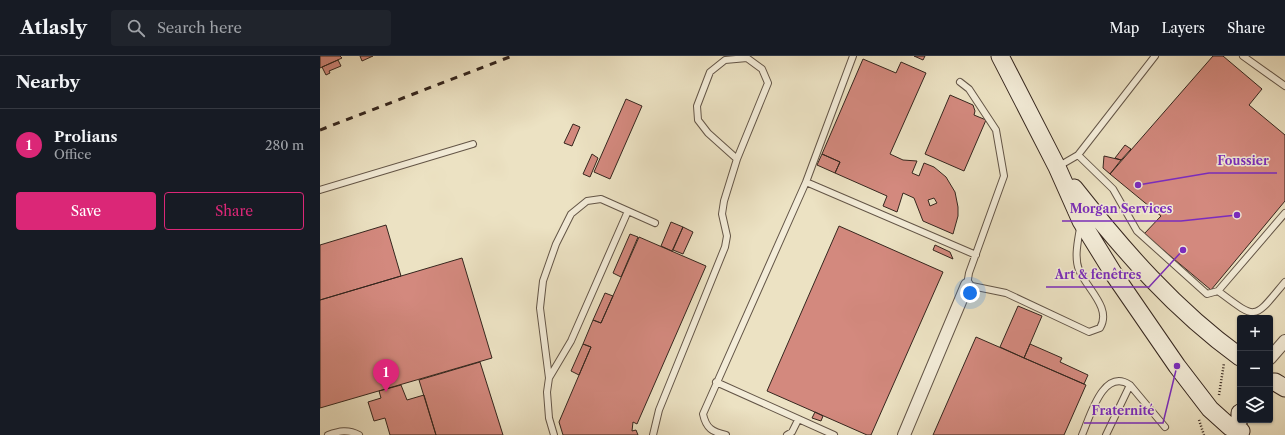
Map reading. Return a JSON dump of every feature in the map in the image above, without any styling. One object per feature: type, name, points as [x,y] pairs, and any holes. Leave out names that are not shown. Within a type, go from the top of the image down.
[{"type":"main road","points":[[1000,56],[1057,167],[1081,221],[1115,276],[1182,372],[1210,409],[1230,427],[1241,426]]},
{"type":"main road","points":[[1057,167],[1107,230],[1144,272],[1193,320],[1237,355]]},
{"type":"street","points":[[904,435],[967,285]]},
{"type":"street","points":[[1273,355],[1285,341]]},
{"type":"lane","points":[[726,435],[713,432],[706,425],[703,414],[806,182],[853,56]]},
{"type":"lane","points":[[1057,167],[1078,154],[1155,56]]},
{"type":"lane","points":[[1243,56],[1285,86]]},
{"type":"lane","points":[[652,435],[659,410],[725,248],[727,236],[722,214],[737,158],[768,83],[762,69],[747,58],[725,60],[710,72],[697,106],[698,120],[708,132],[737,158]]},
{"type":"lane","points":[[960,82],[969,89],[996,130],[1004,176],[967,285],[1006,293],[1089,332],[1100,328],[1104,322],[1102,309],[1079,270],[1076,252],[1081,221]]},
{"type":"lane","points":[[320,190],[473,144]]},
{"type":"lane","points":[[1078,154],[1113,189],[1137,231],[1207,294],[1218,291],[1285,214]]},
{"type":"lane","points":[[806,182],[976,255]]},
{"type":"lane","points":[[554,435],[549,411],[547,392],[549,378],[540,308],[543,281],[556,244],[571,214],[587,201],[601,199],[655,223]]},
{"type":"lane","points":[[549,378],[571,341],[628,211]]},
{"type":"lane","points":[[1218,291],[1246,312],[1254,313],[1262,308],[1285,282]]},
{"type":"lane","points":[[1083,435],[1102,390],[1114,381],[1124,381],[1130,385],[1165,427]]},
{"type":"lane","points":[[716,382],[834,435]]},
{"type":"lane","points":[[1106,435],[1130,385]]},
{"type":"lane","points":[[786,435],[792,432],[798,420]]},
{"type":"lane","points":[[328,435],[340,431],[353,432],[359,435]]},
{"type":"building","points":[[320,56],[340,56],[342,58],[320,68]]},
{"type":"building","points":[[360,56],[373,56],[362,61]]},
{"type":"building","points":[[914,56],[925,56],[923,60]]},
{"type":"building","points":[[1213,56],[1223,56],[1262,89],[1249,105],[1285,135],[1285,201],[1211,290],[1144,234],[1161,216],[1110,174]]},
{"type":"building","points":[[863,59],[896,73],[901,62],[926,73],[890,154],[903,160],[917,161],[912,173],[919,176],[924,163],[934,167],[946,177],[955,192],[958,207],[958,216],[953,234],[923,221],[914,198],[903,193],[897,212],[883,206],[887,196],[835,173],[840,162],[822,154]],"holes":[[[934,198],[937,203],[930,206],[928,200]]]},
{"type":"building","points":[[338,60],[341,66],[329,71],[330,73],[326,75],[322,67]]},
{"type":"building","points":[[950,95],[973,105],[975,111],[974,115],[986,120],[964,171],[925,154]]},
{"type":"building","points":[[626,99],[642,106],[610,179],[594,172]]},
{"type":"building","points":[[573,124],[580,127],[572,146],[564,143]]},
{"type":"building","points":[[1125,145],[1131,149],[1121,160],[1115,158]]},
{"type":"building","points":[[592,154],[598,158],[590,177],[583,174]]},
{"type":"building","points":[[822,154],[840,162],[835,173],[817,165]]},
{"type":"building","points":[[1104,156],[1121,160],[1110,174],[1103,168]]},
{"type":"building","points":[[671,222],[683,227],[672,251],[661,246]]},
{"type":"building","points":[[386,225],[401,276],[320,300],[320,245]]},
{"type":"building","points":[[839,226],[943,272],[871,435],[867,435],[767,391]]},
{"type":"building","points":[[683,227],[693,232],[683,254],[673,250]]},
{"type":"building","points":[[630,234],[638,237],[621,277],[613,273]]},
{"type":"building","points":[[639,237],[706,266],[637,424],[633,422],[632,431],[636,430],[638,435],[563,435],[559,422],[591,347],[583,344],[593,320],[601,323]]},
{"type":"building","points":[[935,245],[950,252],[953,259],[933,250]]},
{"type":"building","points":[[462,258],[492,358],[320,408],[320,300]]},
{"type":"building","points":[[605,293],[613,296],[601,323],[593,320]]},
{"type":"building","points":[[1018,306],[1042,316],[1024,358],[1000,347]]},
{"type":"building","points":[[976,337],[1086,385],[1064,435],[933,435]]},
{"type":"building","points":[[583,344],[591,347],[579,375],[571,371]]},
{"type":"building","points":[[1030,344],[1062,358],[1060,362],[1088,375],[1084,384],[1024,358]]},
{"type":"building","points":[[480,362],[503,435],[436,435],[419,380]]},
{"type":"building","points":[[401,385],[407,400],[424,395],[436,435],[390,435],[385,418],[374,421],[368,402],[381,398],[379,391]]},
{"type":"building","points":[[815,412],[823,416],[821,421],[812,418]]},
{"type":"railway","points":[[320,130],[512,56]]},
{"type":"place","name":"Foussier","points":[[1138,185]]},
{"type":"place","name":"Morgan Services","points":[[1237,215]]},
{"type":"place","name":"Art & fenêtres","points":[[1183,250]]},
{"type":"place","name":"Fraternité","points":[[1177,366]]},
{"type":"place","name":"Prolians","points":[[386,392]]}]
